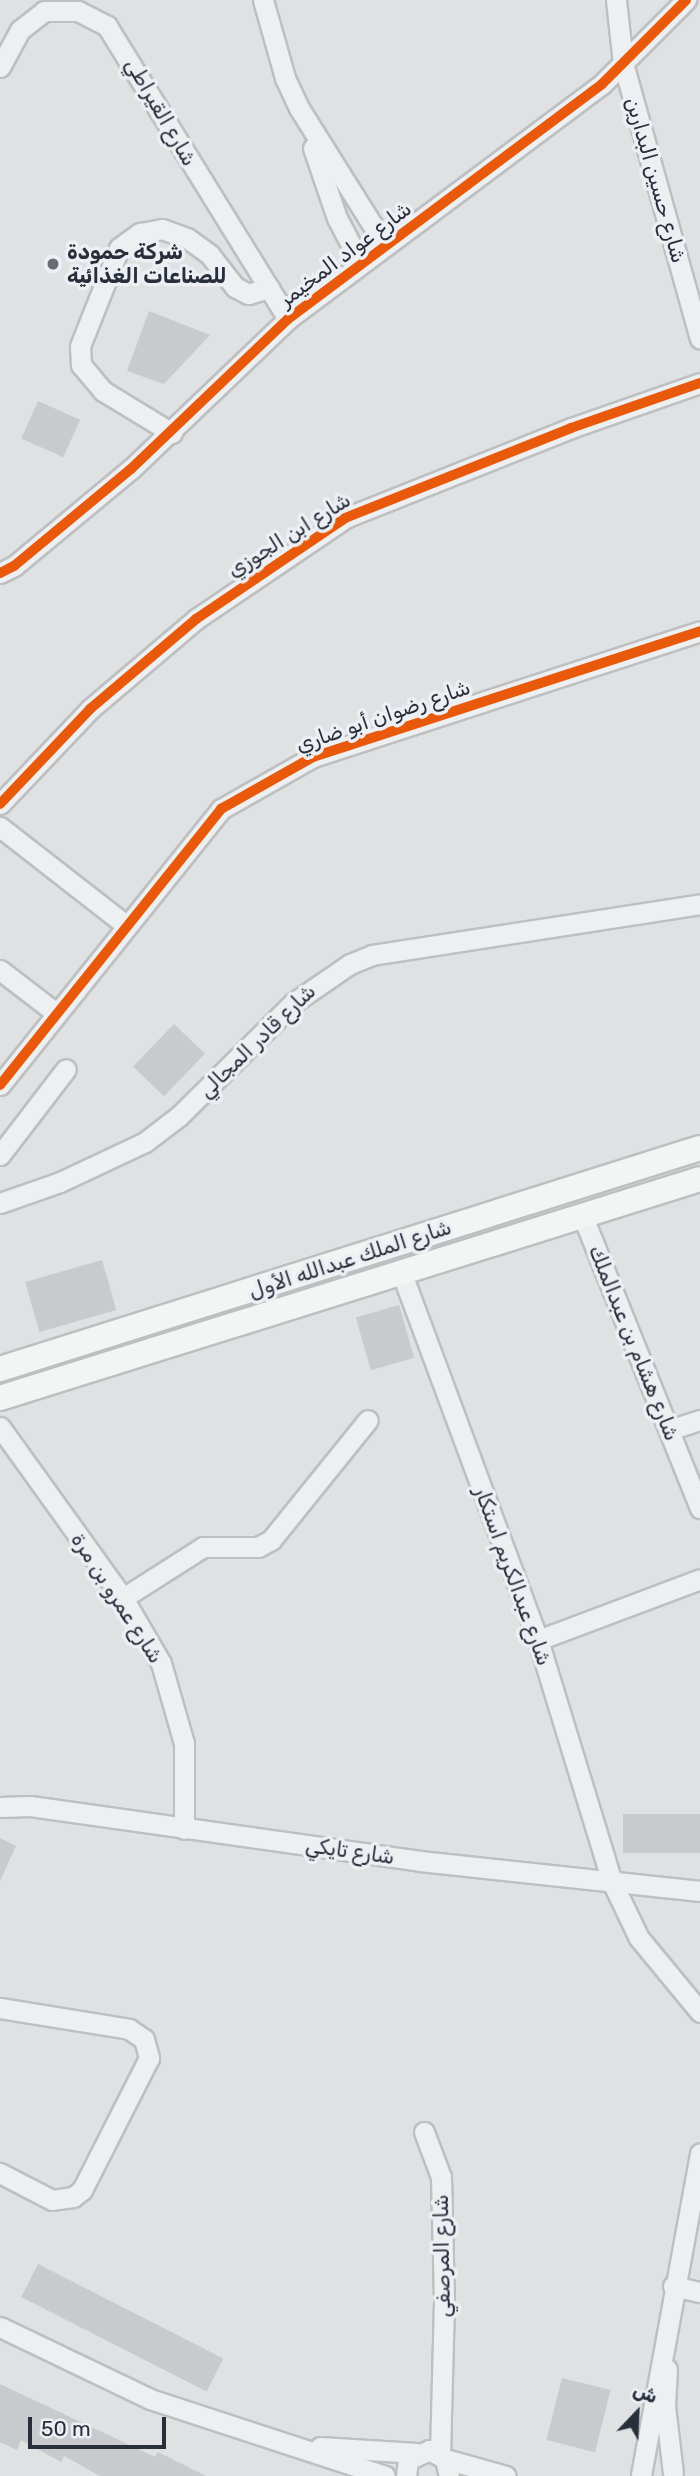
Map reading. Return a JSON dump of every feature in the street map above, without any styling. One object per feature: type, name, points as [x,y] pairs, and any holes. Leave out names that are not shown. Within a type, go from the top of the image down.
[{"type":"main road","name":"شارع الملك عبدالله الأول","points":[[0,1369],[700,1148]]},
{"type":"main road","name":"شارع الملك عبدالله الأول","points":[[0,1398],[700,1179]]},
{"type":"street","points":[[263,0],[285,78],[299,108],[337,218],[360,262]]},
{"type":"street","name":"شارع حسين البدارين","points":[[616,0],[623,63],[700,338]]},
{"type":"street","name":"شارع عواد المخيمر","points":[[0,573],[15,566],[172,432],[288,319],[360,262],[576,104],[623,63],[687,0]]},
{"type":"street","name":"شارع القيراطي","points":[[0,67],[20,30],[44,11],[78,11],[107,26],[288,319]]},
{"type":"street","points":[[299,108],[385,245]]},
{"type":"street","points":[[172,432],[103,391],[81,365],[84,334],[119,248],[140,233],[162,229],[202,250],[235,287],[248,294],[269,288]]},
{"type":"street","name":"شارع ابن الجوزي","points":[[0,804],[90,709],[196,619],[345,518],[571,428],[700,383]]},
{"type":"street","name":"شارع رضوان أبو ضاري","points":[[0,1085],[221,809],[313,757],[700,631]]},
{"type":"street","points":[[0,827],[127,926]]},
{"type":"street","name":"شارع قادر المجالي","points":[[0,1203],[60,1182],[145,1142],[179,1116],[293,1003],[351,964],[385,953],[700,904]]},
{"type":"street","points":[[0,970],[56,1013]]},
{"type":"street","points":[[0,1155],[65,1069]]},
{"type":"street","name":"شارع هشام بن عبدالملك","points":[[583,1217],[700,1508]]},
{"type":"street","name":"شارع عبدالكريم استكار","points":[[402,1274],[538,1640],[612,1882],[639,1938],[700,2012]]},
{"type":"street","points":[[122,1598],[203,1547],[265,1544],[368,1420]]},
{"type":"street","points":[[669,1430],[700,1420]]},
{"type":"street","name":"شارع عمرو بن مرة","points":[[0,1427],[122,1598],[161,1663],[179,1716],[184,1743],[184,1829]]},
{"type":"street","points":[[538,1640],[700,1579]]},
{"type":"street","name":"شارع تايكي","points":[[0,1807],[30,1806],[184,1829],[700,1891]]},
{"type":"street","points":[[0,2008],[129,2029],[144,2039],[149,2058],[82,2190],[73,2197],[52,2200],[0,2173]]},
{"type":"street","name":"شارع المرصفي","points":[[406,2476],[408,2460],[435,2459],[441,2384],[441,2177],[424,2132]]},
{"type":"street","points":[[640,2475],[686,2289],[700,2153]]},
{"type":"street","points":[[640,2475],[656,2469],[675,2474],[666,2375],[686,2289],[700,2204]]},
{"type":"street","points":[[0,2327],[150,2399],[385,2476]]},
{"type":"street","points":[[298,2446],[435,2459],[506,2476]]},
{"type":"building","points":[[149,311],[210,335],[164,384],[127,371]]},
{"type":"building","points":[[38,401],[80,420],[63,457],[21,438]]},
{"type":"building","points":[[174,1024],[205,1054],[164,1096],[133,1066]]},
{"type":"building","points":[[102,1260],[116,1310],[39,1332],[25,1282]]},
{"type":"building","points":[[399,1305],[414,1358],[371,1370],[356,1317]]},
{"type":"building","points":[[623,1814],[700,1814],[700,1853],[623,1853]]},
{"type":"building","points":[[0,1838],[16,1846],[0,1881]]},
{"type":"building","points":[[38,2264],[223,2358],[207,2391],[21,2297]]},
{"type":"building","points":[[562,2378],[611,2390],[595,2452],[547,2440]]},
{"type":"building","points":[[0,2384],[155,2457],[158,2452],[206,2476],[100,2476],[64,2456],[61,2462],[21,2440],[17,2450],[0,2442]]},
{"type":"cycle path","points":[[0,573],[14,566],[131,469],[288,319],[602,84],[686,0]]},
{"type":"cycle path","points":[[0,804],[90,709],[196,619],[345,518],[571,428],[700,383]]},
{"type":"cycle path","points":[[0,1085],[221,809],[313,757],[700,631]]},
{"type":"place","name":"شركة حمودة للصناعات الغذائية","points":[[53,264]]}]
